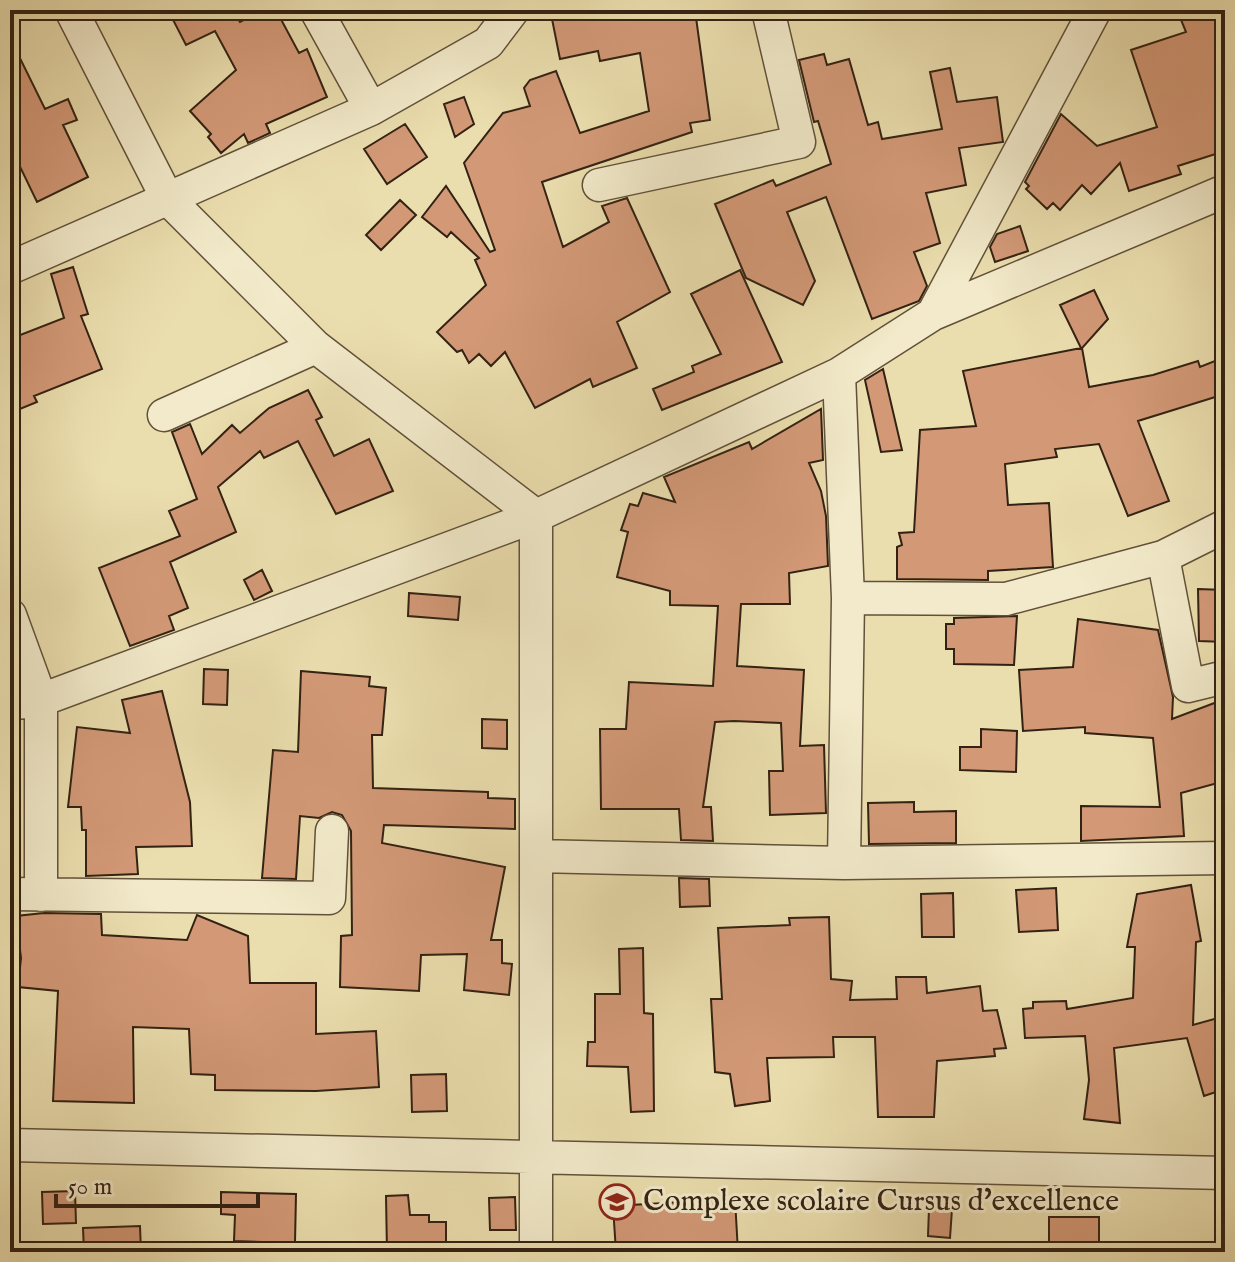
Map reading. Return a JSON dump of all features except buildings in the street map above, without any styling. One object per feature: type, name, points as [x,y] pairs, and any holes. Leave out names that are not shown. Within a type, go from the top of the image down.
[{"type":"street","points":[[71,10],[167,198],[316,347],[536,516]]},
{"type":"street","points":[[316,10],[371,109]]},
{"type":"street","points":[[10,268],[371,109],[488,43],[513,10]]},
{"type":"street","points":[[599,185],[799,142],[768,10]]},
{"type":"street","points":[[933,314],[1095,10]]},
{"type":"street","points":[[26,702],[536,516],[839,374],[933,314],[1225,191]]},
{"type":"street","points":[[164,415],[316,347]]},
{"type":"street","points":[[839,374],[848,598],[844,863]]},
{"type":"street","points":[[536,516],[536,1252]]},
{"type":"street","points":[[848,598],[1006,599],[1163,557],[1225,526]]},
{"type":"street","points":[[1163,557],[1188,686],[1225,677]]},
{"type":"street","points":[[10,615],[26,702],[25,894],[329,898],[332,831]]},
{"type":"street","points":[[536,856],[844,863],[1225,858]]},
{"type":"street","points":[[10,1145],[1225,1173]]},
{"type":"place","name":"Complexe scolaire Cursus d'excellence","points":[[617,1202]]}]
